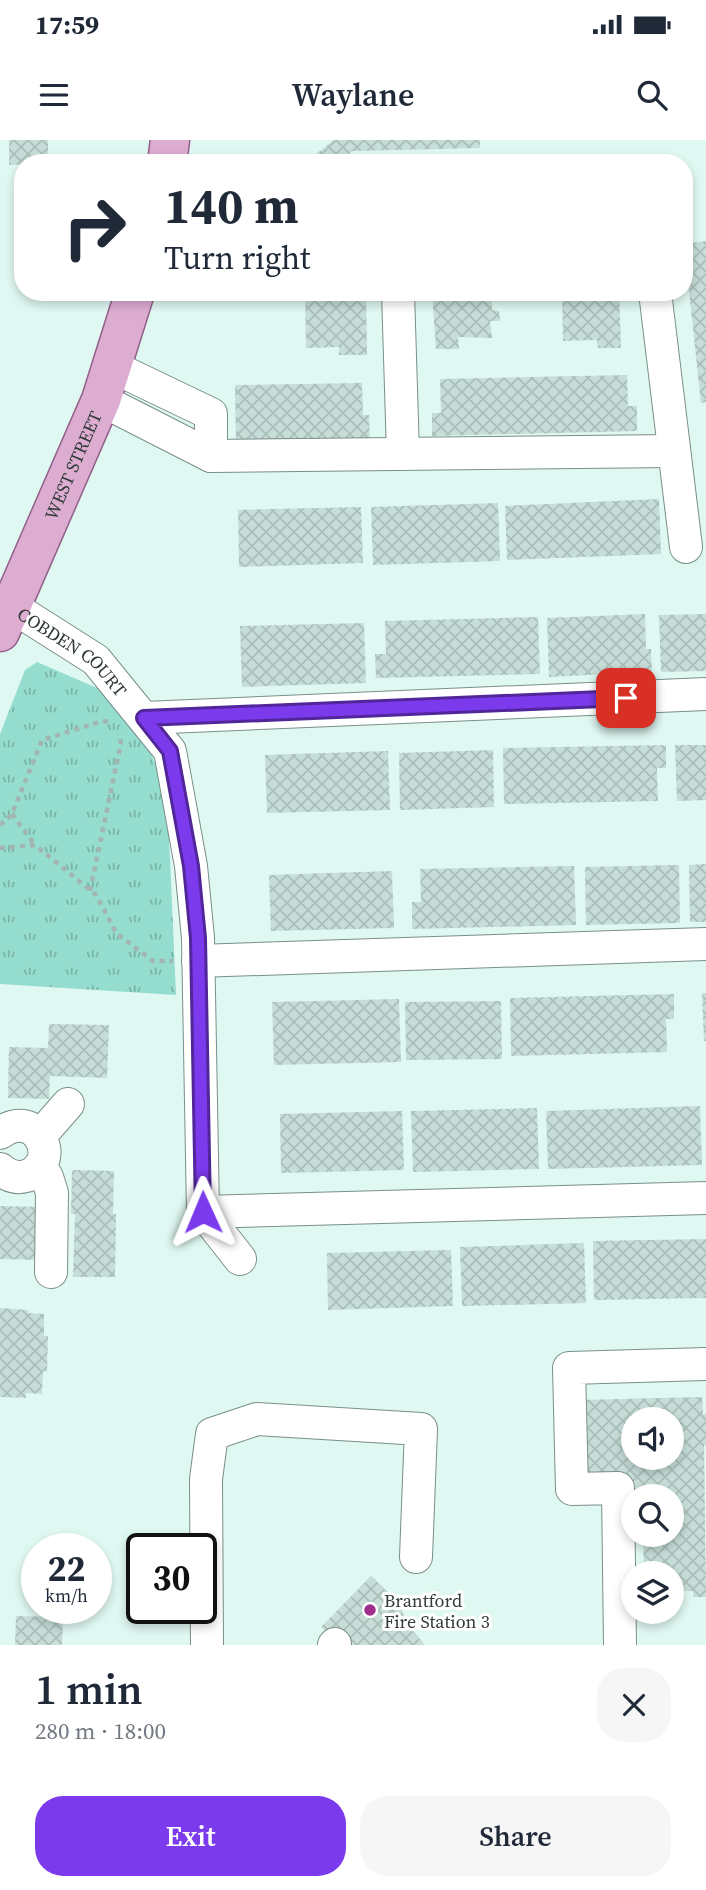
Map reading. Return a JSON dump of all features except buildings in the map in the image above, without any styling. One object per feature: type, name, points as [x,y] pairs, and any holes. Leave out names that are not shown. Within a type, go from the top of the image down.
[{"type":"main road","name":"WEST STREET","points":[[6,619],[107,384],[132,301]]},
{"type":"street","points":[[398,301],[403,454]]},
{"type":"street","points":[[656,301],[686,547]]},
{"type":"street","points":[[107,384],[211,456],[673,451]]},
{"type":"street","name":"COBDEN COURT","points":[[6,619],[96,660],[131,719],[170,751],[191,866],[198,961],[203,1212]]},
{"type":"street","points":[[131,719],[706,694]]},
{"type":"street","points":[[198,961],[706,944]]},
{"type":"street","points":[[40,1136],[68,1104]]},
{"type":"street","points":[[0,1169],[9,1176],[18,1178],[33,1173],[39,1167],[45,1151],[40,1136],[25,1126],[2,1130]]},
{"type":"street","points":[[39,1167],[47,1177],[52,1193],[51,1272]]},
{"type":"street","points":[[203,1212],[706,1198]]},
{"type":"street","points":[[203,1212],[240,1259]]},
{"type":"street","points":[[620,1645],[618,1489],[572,1489],[569,1367],[706,1364]]},
{"type":"street","points":[[207,1645],[206,1479],[212,1434],[257,1419],[421,1429],[416,1557]]},
{"type":"path","points":[[0,825],[12,814],[42,740],[99,722],[131,719],[121,743],[90,891]]},
{"type":"path","points":[[12,814],[35,845],[96,895],[117,934],[153,961],[198,961]]},
{"type":"path","points":[[0,848],[35,845]]},
{"type":"green space","points":[[37,662],[104,691],[143,735],[167,791],[176,995],[0,984],[0,734],[25,670]]},
{"type":"place","name":"Brantford Fire Station 3","points":[[370,1610]]},
{"type":"route","points":[[203,1212],[198,938],[191,866],[170,751],[144,718],[626,698]]}]
